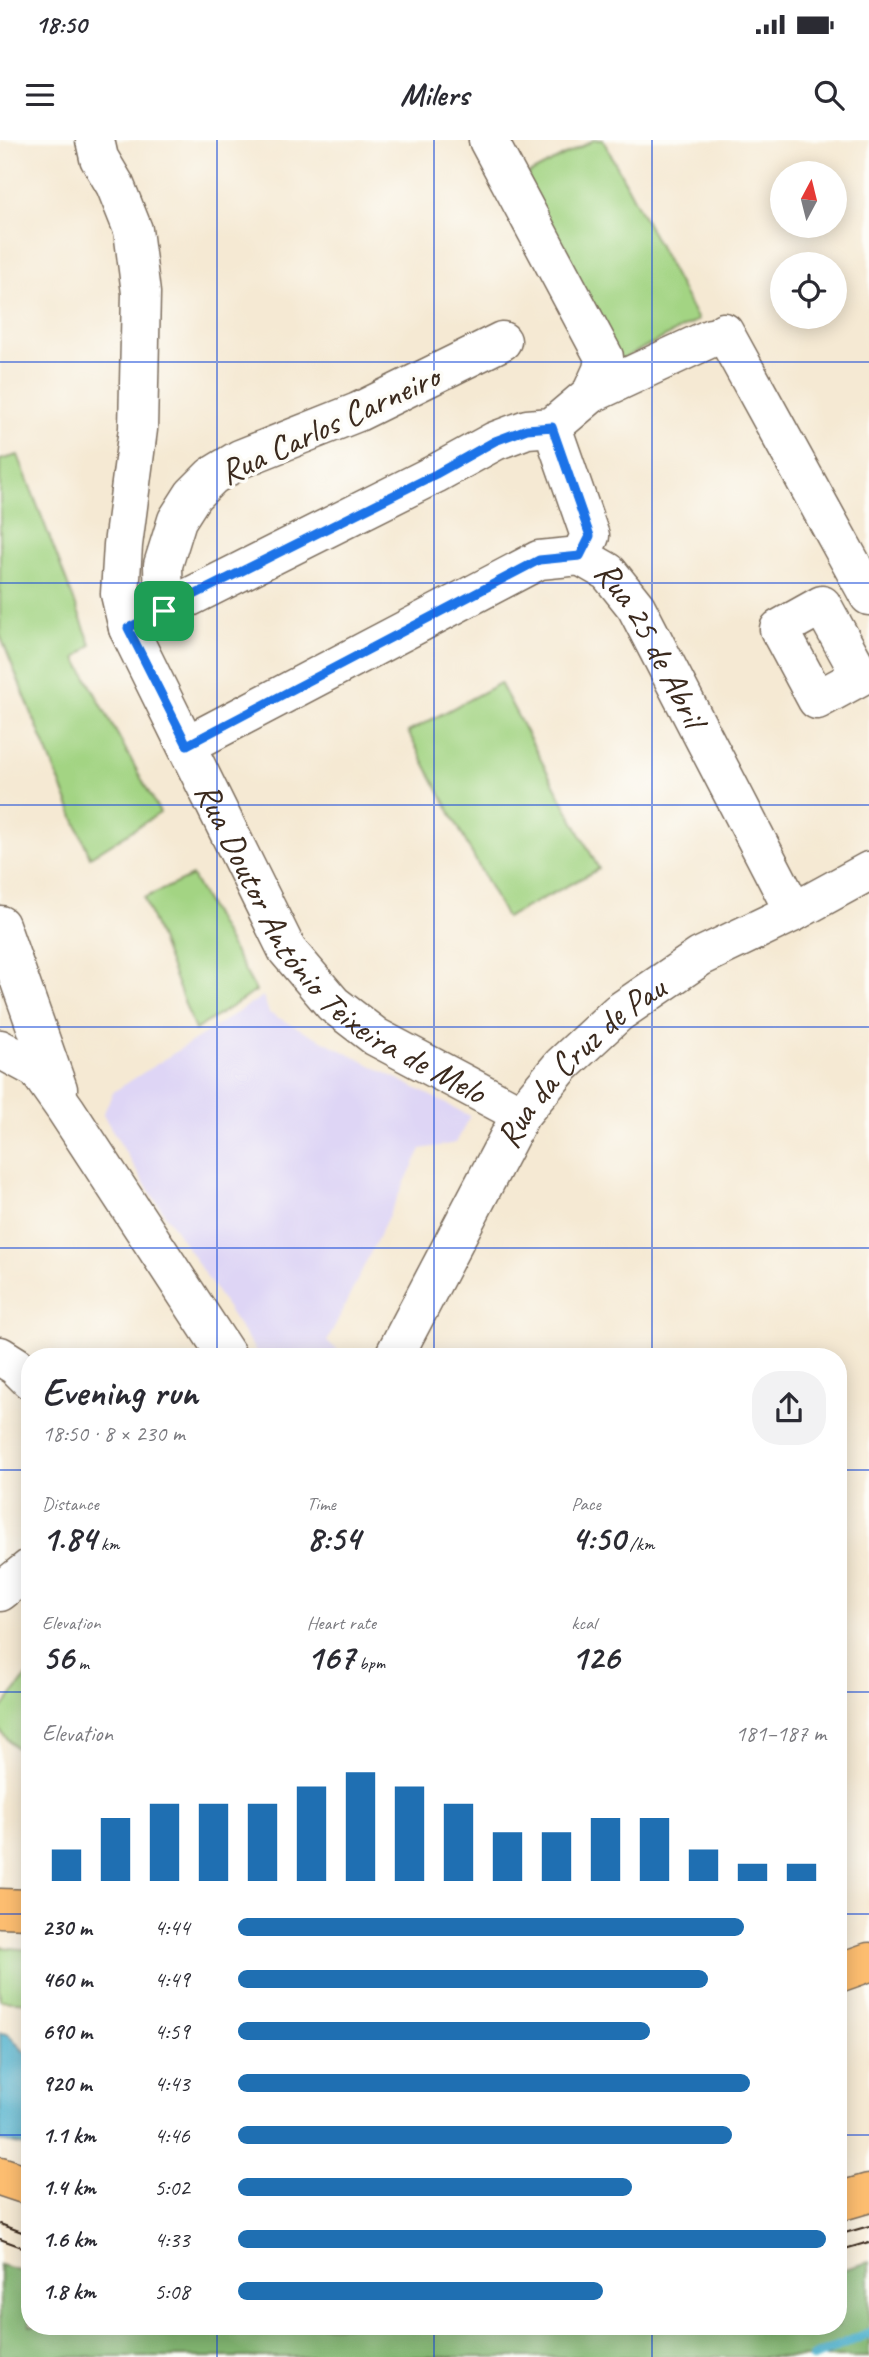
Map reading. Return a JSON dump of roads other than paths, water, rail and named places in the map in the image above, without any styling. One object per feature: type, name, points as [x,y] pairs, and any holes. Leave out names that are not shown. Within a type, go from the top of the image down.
[{"type":"main road","points":[[0,1908],[21,1909]]},
{"type":"main road","points":[[847,1970],[869,1962]]},
{"type":"main road","points":[[847,2199],[869,2193]]},
{"type":"street","name":"Rua Doutor António Teixeira de Melo","points":[[95,140],[99,158],[115,185],[133,230],[141,293],[138,429],[123,545],[120,594],[128,628],[287,950],[333,1004],[376,1037],[521,1114]]},
{"type":"street","points":[[488,140],[604,356],[602,370],[591,394]]},
{"type":"street","points":[[128,628],[436,474],[495,441],[527,429],[552,427],[591,394],[717,335],[869,596]]},
{"type":"street","name":"Rua Carlos Carneiro","points":[[164,611],[163,565],[177,520],[193,495],[212,476],[240,459],[358,412],[502,341]]},
{"type":"street","points":[[552,427],[590,536],[580,556]]},
{"type":"street","name":"Rua 25 de Abril","points":[[187,745],[539,560],[580,556],[608,572],[636,607],[794,912]]},
{"type":"street","name":"Rua da Cruz de Pau","points":[[398,1348],[521,1114],[562,1065],[618,1013],[700,957],[794,912],[869,871]]},
{"type":"street","points":[[0,925],[66,1110]]},
{"type":"street","points":[[0,1009],[37,1027]]},
{"type":"street","points":[[0,1049],[37,1069],[222,1348]]},
{"type":"street","points":[[0,1356],[21,1371]]},
{"type":"street","points":[[0,1592],[21,1575]]},
{"type":"water","points":[[0,2033],[8,2034],[21,2048],[21,2145],[0,2141]]},
{"type":"waterway","points":[[813,2357],[869,2333]]},
{"type":"tram line","points":[[0,2224],[21,2232]]},
{"type":"tram line","points":[[847,2232],[869,2226]]},
{"type":"tram line","points":[[0,2239],[21,2247]]},
{"type":"tram line","points":[[847,2248],[869,2242]]}]
